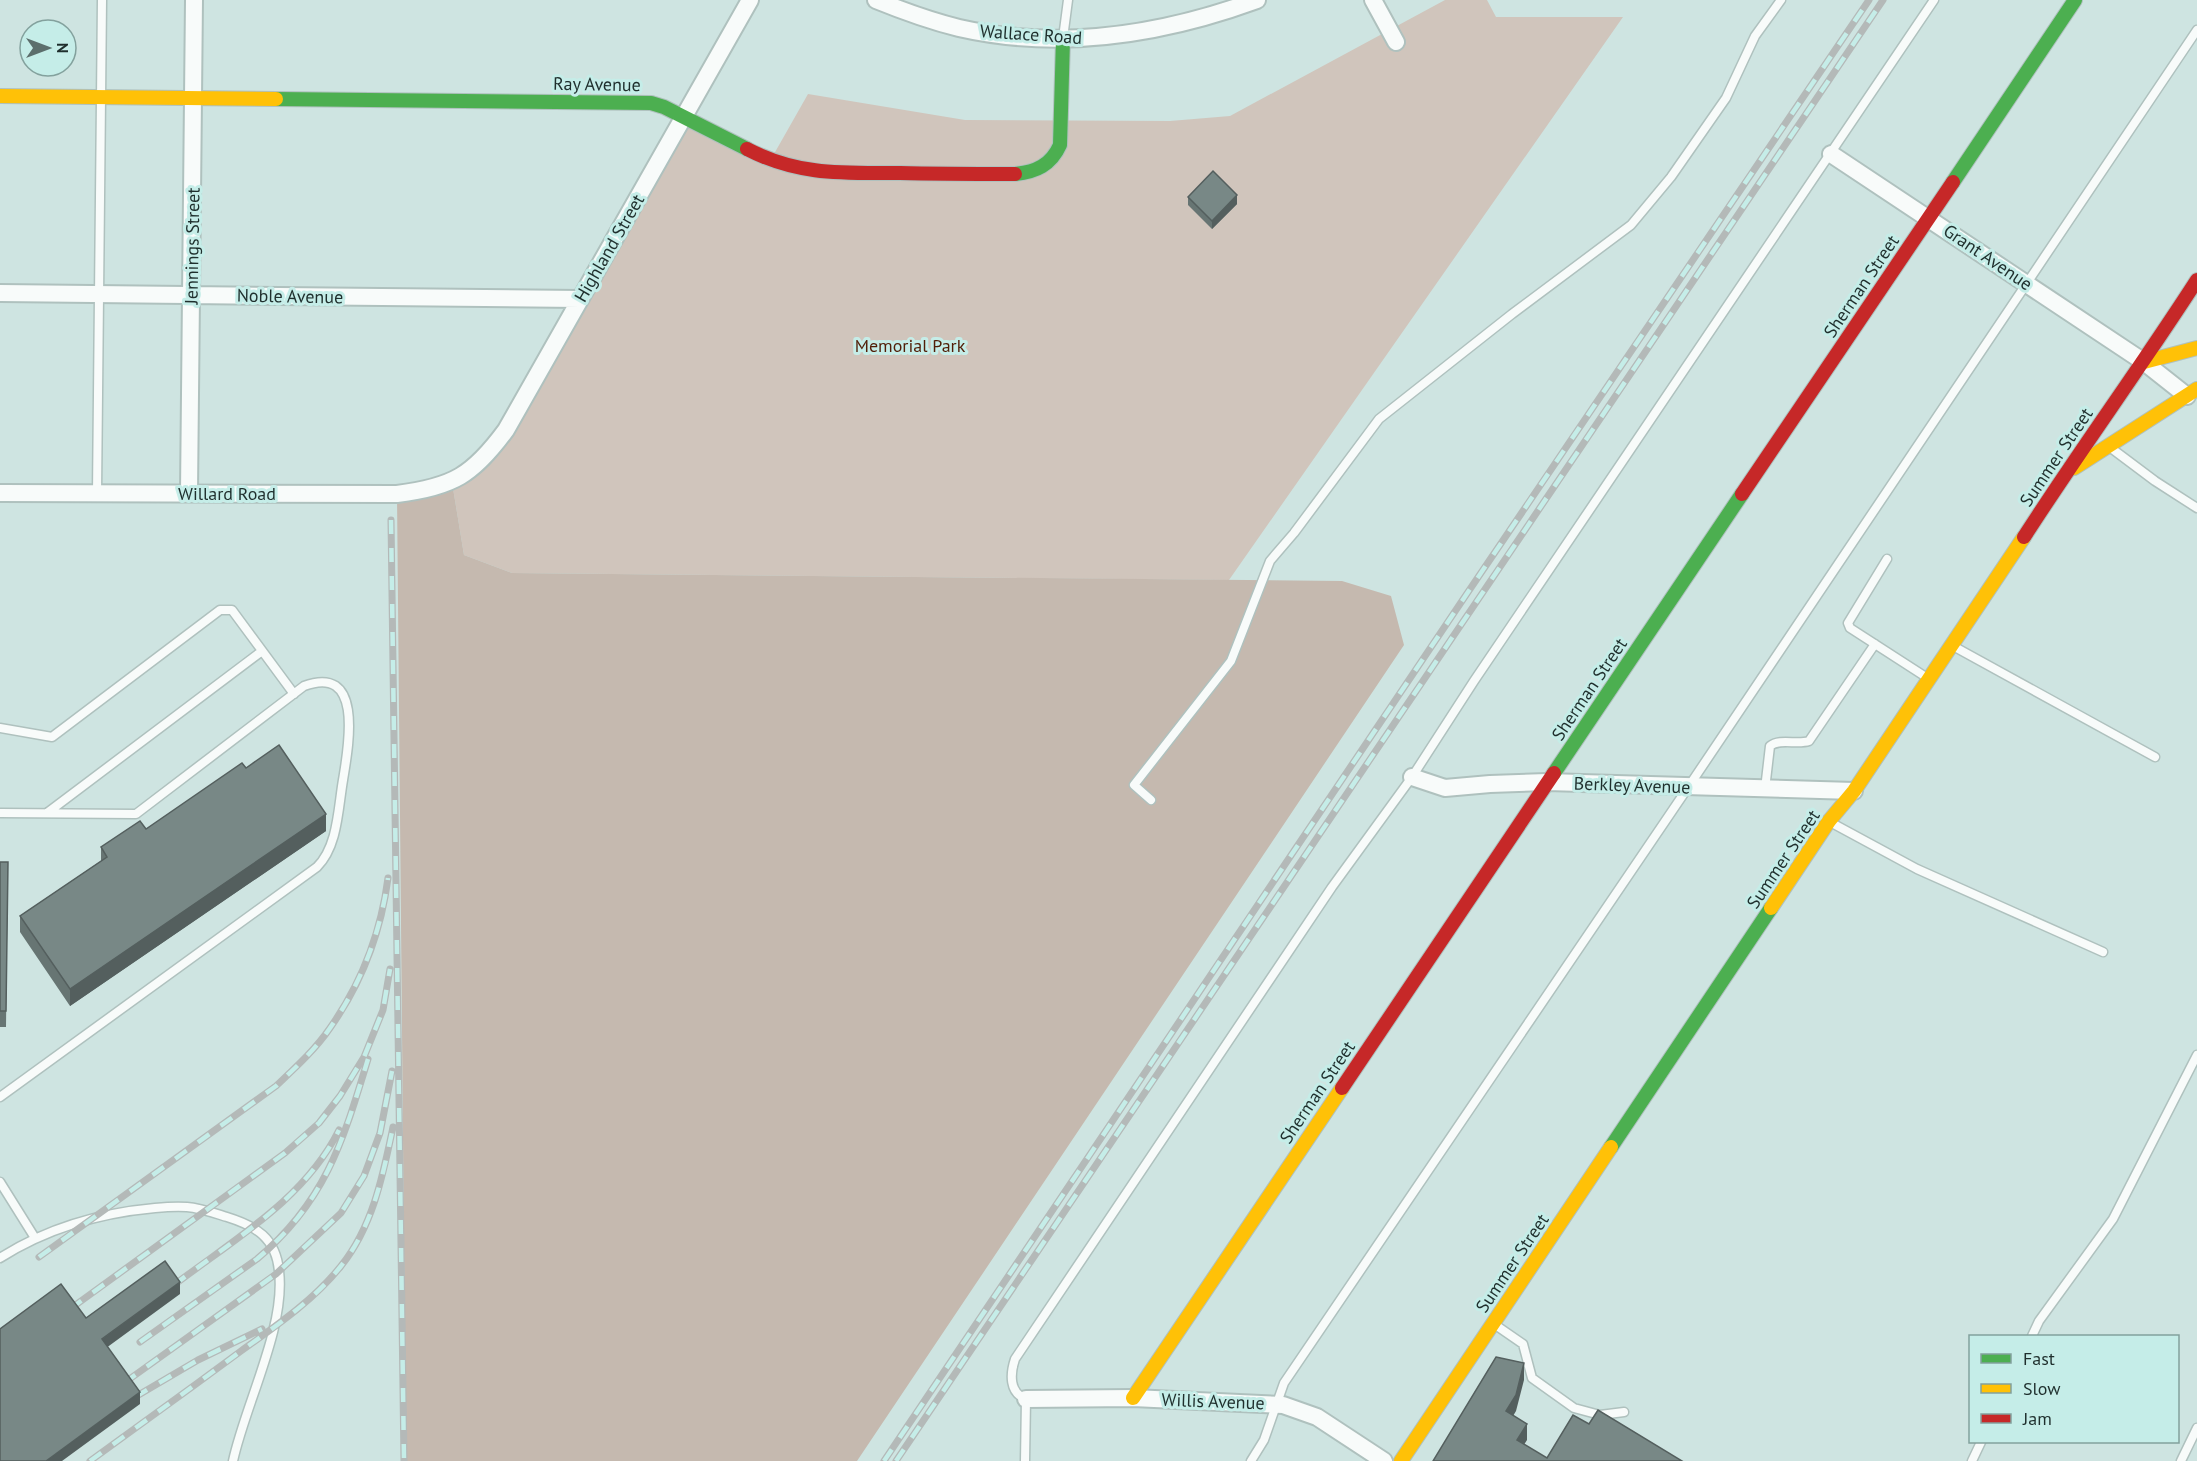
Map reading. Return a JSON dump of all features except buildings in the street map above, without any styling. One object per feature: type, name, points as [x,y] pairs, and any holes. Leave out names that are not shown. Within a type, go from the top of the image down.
[{"type":"street","name":"Jennings Street","points":[[189,492],[194,0]]},
{"type":"street","name":"Highland Street","points":[[452,482],[472,469],[489,453],[506,430],[750,0]]},
{"type":"street","name":"Wallace Road","points":[[876,0],[915,15],[960,28],[1009,36],[1063,39],[1113,36],[1163,29],[1212,17],[1257,0]]},
{"type":"street","points":[[1373,0],[1396,42]]},
{"type":"street","name":"Sherman Street","points":[[1133,1398],[2075,0]]},
{"type":"street","name":"Ray Avenue","points":[[0,96],[637,102],[664,107],[770,161],[800,169],[838,173],[1029,173],[1049,163],[1056,156],[1060,145],[1063,39]]},
{"type":"street","name":"Grant Avenue","points":[[1831,154],[2192,392]]},
{"type":"street","name":"Summer Street","points":[[1401,1461],[1829,821],[1854,791],[1930,680],[2065,473],[2195,290]]},
{"type":"street","name":"Noble Avenue","points":[[0,293],[580,299]]},
{"type":"street","points":[[2144,362],[2197,348]]},
{"type":"street","points":[[2065,473],[2192,392]]},
{"type":"street","name":"Willard Road","points":[[0,493],[397,494],[426,490],[452,482]]},
{"type":"street","name":"Berkley Avenue","points":[[1412,777],[1445,788],[1547,782],[1854,791]]},
{"type":"street","name":"Willis Avenue","points":[[1026,1399],[1133,1398],[1275,1404],[1301,1410],[1317,1417],[1384,1461]]},
{"type":"lane","points":[[97,493],[102,0]]},
{"type":"lane","points":[[1063,39],[1068,0]]},
{"type":"lane","points":[[1151,800],[1134,785],[1231,661],[1269,561],[1294,533],[1363,438],[1379,419],[1512,314],[1631,225],[1671,177],[1725,98],[1755,36],[1781,0]]},
{"type":"lane","points":[[1025,1461],[1026,1399],[1019,1397],[1013,1386],[1012,1373],[1015,1359],[1332,887],[1412,777],[1474,681],[1934,0]]},
{"type":"lane","points":[[1251,1461],[1264,1440],[1284,1383],[2028,284],[2197,30]]},
{"type":"lane","points":[[2108,446],[2155,481],[2197,508]]},
{"type":"lane","points":[[1887,559],[1848,623],[1850,628],[1930,680]]},
{"type":"lane","points":[[0,728],[52,737],[220,610],[232,610],[294,694]]},
{"type":"lane","points":[[1765,789],[1770,746],[1774,743],[1809,741],[1875,644]]},
{"type":"lane","points":[[1952,646],[2155,757]]},
{"type":"lane","points":[[47,813],[262,651]]},
{"type":"lane","points":[[0,813],[136,814],[294,694],[314,683],[328,683],[337,687],[343,694],[349,711],[347,756],[334,829],[324,860],[0,1097]]},
{"type":"lane","points":[[1829,821],[1917,869],[2103,952]]},
{"type":"lane","points":[[2033,1335],[2046,1312],[2113,1219],[2197,1055]]},
{"type":"lane","points":[[0,1182],[35,1238]]},
{"type":"lane","points":[[0,1258],[35,1238],[94,1217],[133,1210],[187,1207],[243,1222],[267,1238],[273,1246],[279,1271],[280,1286],[275,1323],[233,1461]]},
{"type":"lane","points":[[1493,1324],[1523,1344],[1532,1378],[1574,1408],[1600,1415],[1624,1412]]},
{"type":"lane","points":[[2181,1461],[2197,1428]]},
{"type":"lane","points":[[1972,1461],[1981,1443]]},
{"type":"green space","name":"Memorial Park","points":[[1445,0],[1487,0],[1496,17],[1623,17],[1229,580],[512,573],[464,555],[452,482],[488,453],[683,117],[770,161],[808,94],[965,120],[1170,121],[1230,116]]},
{"type":"shaded area","points":[[452,482],[464,555],[512,573],[1342,581],[1391,596],[1404,645],[857,1461],[406,1461],[397,494]]},
{"type":"railway","points":[[884,1461],[1869,0]]},
{"type":"railway","points":[[896,1461],[1883,0]]},
{"type":"railway","points":[[391,520],[404,1461]]},
{"type":"railway","points":[[39,1257],[276,1086],[311,1051],[341,1011],[360,975],[375,938],[388,878]]},
{"type":"railway","points":[[70,1309],[285,1153],[319,1123],[340,1096],[364,1057],[383,1010],[390,969]]},
{"type":"railway","points":[[140,1342],[257,1259],[300,1215],[316,1192],[340,1143],[368,1059]]},
{"type":"railway","points":[[124,1383],[276,1274],[341,1213],[364,1176],[380,1133],[392,1071]]},
{"type":"railway","points":[[90,1461],[281,1322],[319,1290],[341,1266],[352,1251],[369,1217],[381,1182],[393,1127]]},
{"type":"railway","points":[[174,1285],[287,1198],[325,1155],[339,1130]]},
{"type":"railway","points":[[135,1397],[198,1360],[262,1329]]},
{"type":"traffic: fast","points":[[1953,182],[2075,0]]},
{"type":"traffic: fast","points":[[1015,174],[1042,166],[1052,158],[1060,145],[1063,39]]},
{"type":"traffic: fast","points":[[276,99],[651,103],[664,107],[747,149]]},
{"type":"traffic: fast","points":[[1554,773],[1742,494]]},
{"type":"traffic: fast","points":[[1611,1147],[1771,908]]},
{"type":"traffic: slow","points":[[0,96],[276,99]]},
{"type":"traffic: slow","points":[[2144,362],[2197,348]]},
{"type":"traffic: slow","points":[[2074,468],[2197,389]]},
{"type":"traffic: slow","points":[[1771,908],[1829,821],[1854,791],[2024,537]]},
{"type":"traffic: slow","points":[[1133,1398],[1342,1088]]},
{"type":"traffic: slow","points":[[1401,1461],[1611,1147]]},
{"type":"traffic: jam","points":[[747,149],[785,164],[822,171],[1015,174]]},
{"type":"traffic: jam","points":[[1742,494],[1953,182]]},
{"type":"traffic: jam","points":[[2024,537],[2197,280]]},
{"type":"traffic: jam","points":[[1342,1088],[1554,773]]}]
